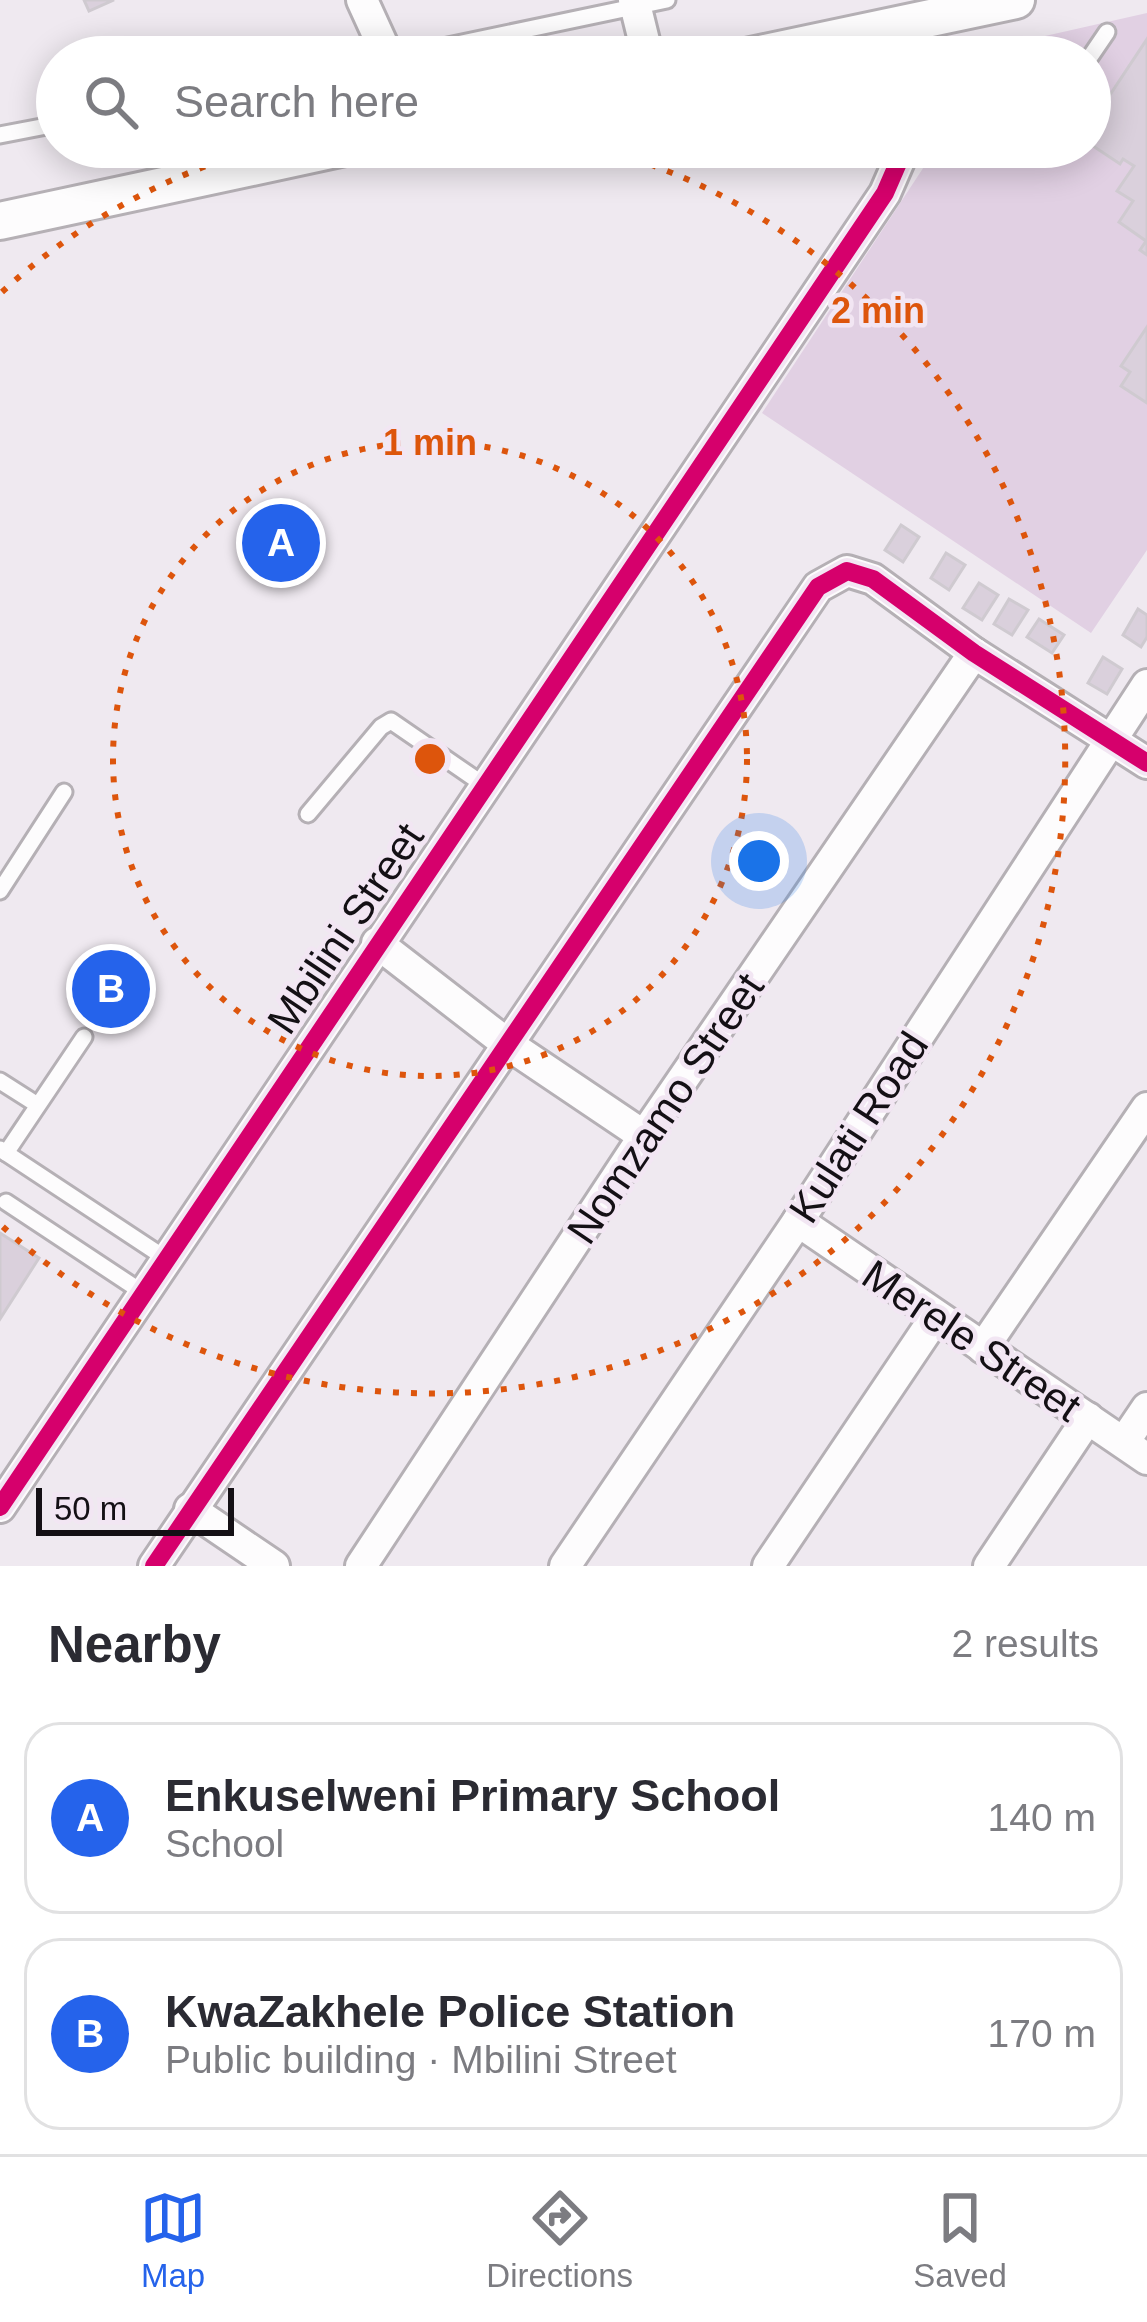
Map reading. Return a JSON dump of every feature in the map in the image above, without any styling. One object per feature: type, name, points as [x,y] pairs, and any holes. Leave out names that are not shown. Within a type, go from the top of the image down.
[{"type":"street","points":[[362,0],[380,36]]},
{"type":"street","points":[[914,36],[1016,0]]},
{"type":"street","points":[[646,3],[647,36]]},
{"type":"street","points":[[0,221],[247,168]]},
{"type":"street","name":"Mbilini Street","points":[[0,1507],[885,193],[896,168]]},
{"type":"street","points":[[154,1566],[818,587],[838,573],[860,572],[974,653],[1147,763]]},
{"type":"street","name":"Nomzamo Street","points":[[362,1566],[644,1136],[974,653]]},
{"type":"street","name":"Kulati Road","points":[[565,1566],[798,1221],[1147,685]]},
{"type":"street","points":[[377,943],[506,1043],[644,1136]]},
{"type":"street","points":[[983,1348],[1147,1108]]},
{"type":"street","name":"Merele Street","points":[[798,1221],[1136,1451]]},
{"type":"street","points":[[768,1566],[935,1318]]},
{"type":"street","points":[[1136,1451],[1147,1408]]},
{"type":"street","points":[[989,1566],[1088,1418]]},
{"type":"street","points":[[190,1509],[274,1566]]},
{"type":"lane","points":[[490,36],[646,3]]},
{"type":"lane","points":[[1104,36],[1107,32]]},
{"type":"lane","points":[[0,135],[36,128]]},
{"type":"lane","points":[[308,814],[381,727],[392,721],[484,785]]},
{"type":"lane","points":[[0,891],[64,792]]},
{"type":"lane","points":[[84,1037],[3,1151],[168,1260]]},
{"type":"lane","points":[[0,1081],[36,1104]]},
{"type":"lane","points":[[6,1202],[145,1294]]},
{"type":"shaded area","points":[[1147,13],[1147,550],[1091,633],[762,413],[923,168],[1111,168],[1111,36],[1045,36]]},
{"type":"building","points":[[84,0],[114,0],[89,11]]},
{"type":"building","points":[[1147,39],[1147,255],[1140,250],[1146,241],[1119,222],[1133,201],[1117,191],[1134,166],[1111,158],[1111,93]]},
{"type":"building","points":[[1147,327],[1147,403],[1121,386],[1130,372],[1121,366]]},
{"type":"building","points":[[901,525],[919,537],[903,562],[885,550]]},
{"type":"building","points":[[946,553],[965,565],[949,590],[931,578]]},
{"type":"building","points":[[979,583],[998,595],[982,620],[963,608]]},
{"type":"building","points":[[1009,599],[1028,610],[1012,635],[994,624]]},
{"type":"building","points":[[1138,609],[1147,615],[1147,637],[1141,647],[1123,635]]},
{"type":"building","points":[[1039,619],[1064,635],[1052,653],[1027,637]]},
{"type":"building","points":[[1103,657],[1122,669],[1107,694],[1088,683]]},
{"type":"building","points":[[0,1233],[39,1258],[0,1319]]},
{"type":"cycle path","points":[[0,1507],[885,193],[896,168]]},
{"type":"cycle path","points":[[154,1566],[818,587],[847,571],[873,579],[974,653],[1147,763]]},
{"type":"place","name":"Enkuselweni Primary School","points":[[281,543]]},
{"type":"place","name":"KwaZakhele Police Station","points":[[111,989]]}]
